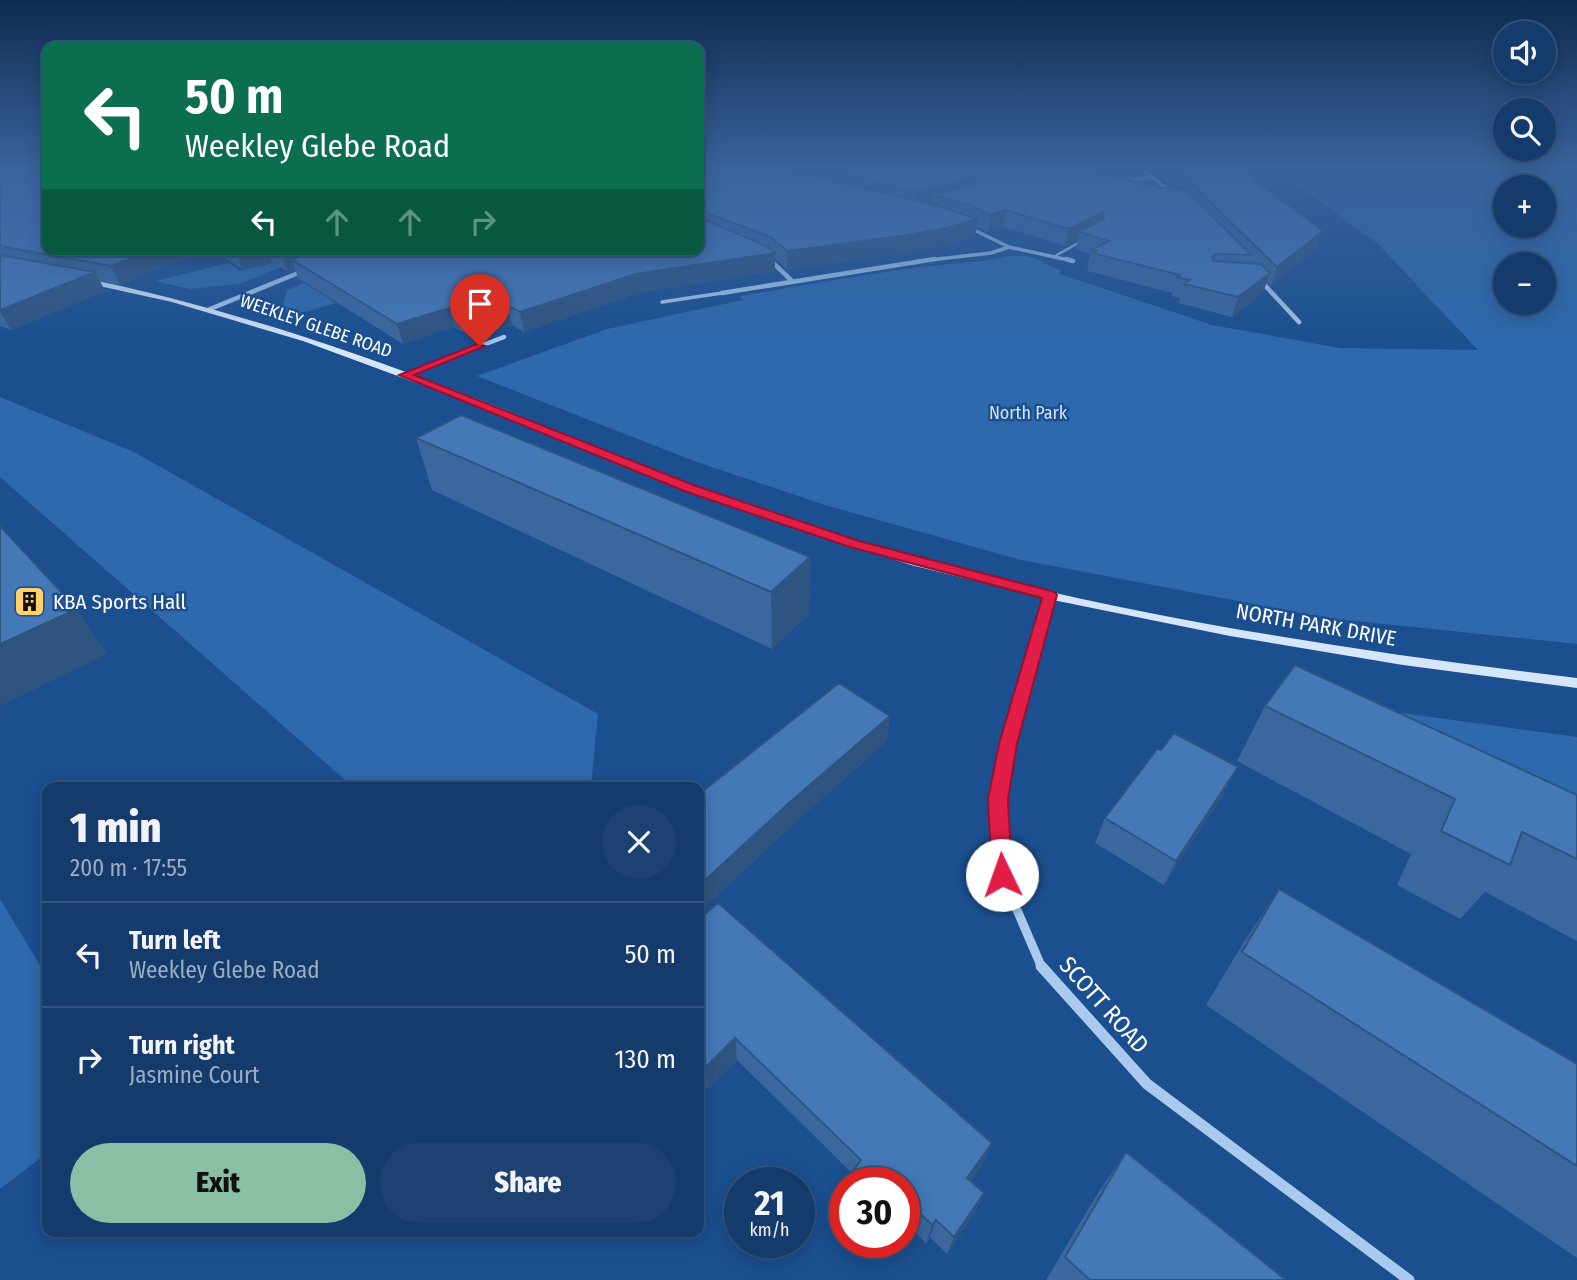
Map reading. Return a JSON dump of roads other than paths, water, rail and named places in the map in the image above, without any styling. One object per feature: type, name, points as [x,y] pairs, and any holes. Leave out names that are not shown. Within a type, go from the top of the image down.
[{"type":"street","points":[[969,228],[1009,247],[1073,261]]},
{"type":"street","points":[[722,293],[791,280],[991,253],[1009,247]]},
{"type":"street","points":[[766,257],[791,280]]},
{"type":"street","points":[[210,309],[309,269]]},
{"type":"street","points":[[1259,278],[1299,322]]},
{"type":"street","name":"WEEKLEY GLEBE ROAD","points":[[76,279],[210,309],[311,341],[693,489],[855,544],[1050,595]]},
{"type":"street","points":[[404,375],[504,337]]},
{"type":"street","name":"NORTH PARK DRIVE","points":[[1050,595],[1228,631],[1450,668],[1577,683]]},
{"type":"street","name":"SCOTT ROAD","points":[[1050,595],[1008,744],[998,799],[1002,875],[1042,971],[1147,1084],[1409,1280]]},
{"type":"lane","points":[[1055,256],[1088,239]]},
{"type":"lane","points":[[663,302],[722,293]]},
{"type":"place","name":"KBA Sports Hall","points":[[30,602]]},
{"type":"park label","name":"North Park","points":[[1028,413]]}]
